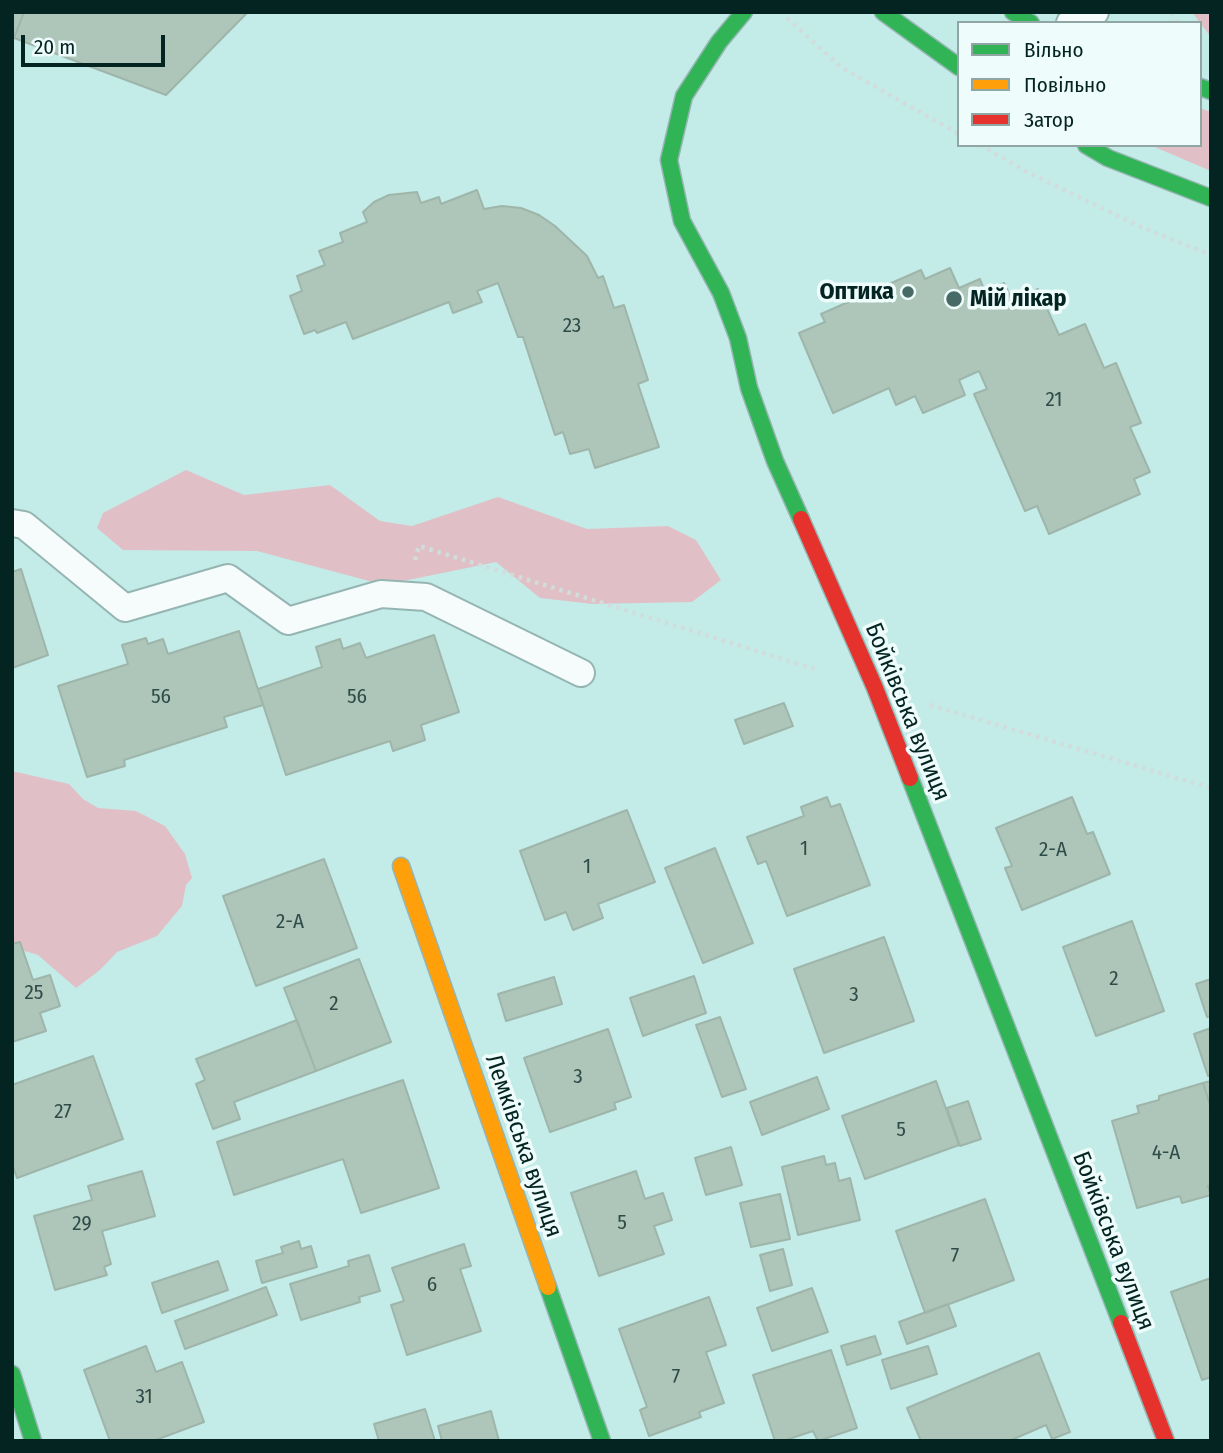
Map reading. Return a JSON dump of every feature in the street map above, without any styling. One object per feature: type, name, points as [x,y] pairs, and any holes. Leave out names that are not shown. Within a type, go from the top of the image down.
[{"type":"street","name":"Бойківська вулиця","points":[[744,12],[719,42],[684,96],[669,160],[682,220],[725,304],[738,338],[749,388],[775,461],[875,688],[1166,1441]]},
{"type":"street","points":[[883,12],[957,66]]},
{"type":"street","points":[[1089,147],[1108,158],[1211,198]]},
{"type":"street","name":"Лемківська вулиця","points":[[401,866],[602,1441]]},
{"type":"street","points":[[12,1374],[33,1441]]},
{"type":"lane","points":[[1074,21],[1094,12]]},
{"type":"lane","points":[[12,523],[24,525],[125,607],[228,578],[288,621],[381,594],[426,597],[581,673]]},
{"type":"path","points":[[781,12],[842,68],[957,133]]},
{"type":"path","points":[[403,596],[419,546],[875,688],[1211,788]]},
{"type":"shaded area","points":[[1192,12],[1211,12],[1211,37],[1202,26],[1202,21],[1199,21]]},
{"type":"shaded area","points":[[1202,109],[1211,112],[1211,171],[1155,147],[1202,147]]},
{"type":"shaded area","points":[[186,470],[244,495],[330,485],[380,521],[412,526],[498,497],[587,529],[668,526],[696,540],[721,580],[692,602],[593,604],[540,598],[496,562],[384,585],[257,551],[123,550],[97,528],[103,513]]},
{"type":"shaded area","points":[[12,771],[69,784],[83,799],[98,808],[136,811],[165,826],[185,854],[192,878],[186,885],[182,906],[157,936],[117,952],[100,970],[76,988],[38,955],[12,947]]},
{"type":"building","points":[[12,12],[24,12],[14,38],[12,37]]},
{"type":"building","points":[[24,12],[248,12],[166,95],[14,38]]},
{"type":"building","points":[[477,190],[484,209],[502,206],[521,208],[539,215],[555,226],[587,256],[598,278],[603,276],[614,308],[624,305],[648,380],[638,384],[659,447],[595,468],[589,449],[570,454],[563,432],[555,435],[523,337],[518,337],[498,283],[477,291],[482,302],[453,313],[449,302],[353,339],[346,322],[317,333],[315,330],[304,334],[290,296],[302,291],[297,276],[325,265],[319,251],[343,242],[340,233],[367,222],[363,212],[374,202],[389,195],[417,192],[421,203],[439,197],[441,204]]},
{"type":"building","points":[[950,268],[959,288],[980,279],[985,292],[1004,283],[1012,300],[1038,289],[1059,335],[1085,324],[1104,368],[1116,363],[1141,423],[1130,427],[1150,472],[1134,479],[1140,494],[1049,534],[1037,506],[1025,511],[974,394],[987,389],[979,371],[959,380],[965,395],[923,413],[915,396],[896,405],[889,388],[833,413],[799,333],[825,322],[821,314],[921,270],[925,279]]},
{"type":"building","points":[[21,569],[48,655],[12,668],[12,572]]},
{"type":"building","points":[[239,631],[263,705],[224,717],[227,727],[124,760],[125,766],[87,777],[58,686],[128,664],[122,645],[146,638],[148,644],[163,639],[168,654]]},
{"type":"building","points":[[434,635],[459,712],[421,725],[425,740],[393,751],[390,741],[286,775],[258,689],[322,667],[316,647],[340,639],[343,649],[360,643],[366,658]]},
{"type":"building","points":[[784,703],[793,726],[744,744],[735,720]]},
{"type":"building","points":[[827,797],[831,807],[840,804],[870,885],[787,916],[766,861],[758,864],[747,837],[804,816],[801,807]]},
{"type":"building","points":[[1072,797],[1087,834],[1093,832],[1110,874],[1022,910],[1005,868],[1012,866],[996,828]]},
{"type":"building","points":[[627,810],[655,882],[598,904],[603,918],[573,930],[566,912],[545,920],[520,851]]},
{"type":"building","points":[[715,848],[753,943],[703,963],[665,868]]},
{"type":"building","points":[[324,859],[357,948],[256,986],[223,896]]},
{"type":"building","points":[[1132,921],[1164,1011],[1096,1036],[1063,947]]},
{"type":"building","points":[[884,937],[914,1021],[824,1053],[794,969]]},
{"type":"building","points":[[20,942],[33,980],[50,975],[60,1006],[40,1013],[46,1031],[12,1042],[12,944]]},
{"type":"building","points":[[359,959],[391,1042],[316,1071],[284,988]]},
{"type":"building","points":[[694,976],[706,1013],[643,1036],[630,998]]},
{"type":"building","points":[[554,977],[562,1004],[506,1021],[498,994]]},
{"type":"building","points":[[1211,979],[1211,1016],[1207,1017],[1196,984]]},
{"type":"building","points":[[720,1017],[746,1089],[722,1097],[696,1025]]},
{"type":"building","points":[[297,1020],[316,1071],[234,1102],[240,1119],[213,1129],[196,1084],[205,1080],[196,1059]]},
{"type":"building","points":[[1211,1028],[1211,1075],[1208,1076],[1194,1034]]},
{"type":"building","points":[[608,1029],[631,1097],[614,1103],[616,1109],[550,1132],[524,1058]]},
{"type":"building","points":[[93,1056],[123,1139],[17,1178],[12,1164],[12,1085]]},
{"type":"building","points":[[817,1077],[829,1109],[762,1135],[750,1102]]},
{"type":"building","points":[[403,1080],[439,1188],[361,1213],[343,1159],[234,1195],[217,1142]]},
{"type":"building","points":[[936,1081],[959,1145],[865,1179],[842,1116]]},
{"type":"building","points":[[1211,1081],[1211,1108],[1203,1083]]},
{"type":"building","points":[[1203,1083],[1211,1108],[1211,1185],[1208,1186],[1211,1195],[1182,1203],[1180,1196],[1137,1208],[1112,1121],[1139,1113],[1137,1106],[1159,1100],[1159,1096]]},
{"type":"building","points":[[968,1101],[981,1139],[960,1146],[947,1108]]},
{"type":"building","points":[[731,1147],[742,1185],[706,1195],[695,1158]]},
{"type":"building","points":[[824,1156],[826,1165],[835,1163],[839,1181],[850,1178],[860,1220],[798,1235],[782,1167]]},
{"type":"building","points":[[142,1171],[155,1216],[102,1231],[111,1264],[104,1267],[107,1275],[55,1290],[34,1216],[92,1200],[88,1186]]},
{"type":"building","points":[[636,1171],[645,1199],[663,1193],[672,1220],[654,1226],[664,1254],[599,1276],[571,1193]]},
{"type":"building","points":[[780,1194],[790,1239],[751,1247],[740,1203]]},
{"type":"building","points":[[985,1199],[1014,1280],[925,1313],[896,1231]]},
{"type":"building","points":[[299,1241],[301,1249],[311,1246],[317,1267],[262,1283],[256,1261],[283,1253],[281,1247]]},
{"type":"building","points":[[464,1244],[471,1266],[460,1269],[481,1331],[407,1355],[391,1305],[404,1301],[392,1268]]},
{"type":"building","points":[[783,1249],[792,1285],[770,1291],[760,1255]]},
{"type":"building","points":[[369,1255],[380,1291],[359,1297],[360,1302],[301,1320],[290,1284],[349,1266],[348,1261]]},
{"type":"building","points":[[218,1261],[228,1290],[162,1313],[152,1283]]},
{"type":"building","points":[[1211,1278],[1211,1377],[1202,1380],[1171,1292]]},
{"type":"building","points":[[266,1287],[277,1315],[185,1349],[175,1321]]},
{"type":"building","points":[[812,1288],[828,1332],[772,1351],[757,1308]]},
{"type":"building","points":[[709,1297],[726,1345],[706,1352],[724,1403],[699,1412],[701,1417],[649,1436],[640,1410],[647,1407],[619,1329]]},
{"type":"building","points":[[948,1304],[956,1326],[907,1344],[899,1322]]},
{"type":"building","points":[[875,1336],[881,1354],[847,1365],[841,1346]]},
{"type":"building","points":[[146,1346],[156,1372],[182,1362],[204,1422],[153,1441],[110,1441],[84,1370]]},
{"type":"building","points":[[928,1346],[937,1374],[891,1389],[882,1360]]},
{"type":"building","points":[[831,1350],[857,1428],[818,1441],[813,1431],[775,1441],[753,1375]]},
{"type":"building","points":[[1039,1353],[1070,1432],[1052,1439],[1046,1425],[1009,1441],[921,1441],[907,1408]]},
{"type":"building","points":[[425,1409],[435,1441],[379,1441],[374,1424]]},
{"type":"building","points":[[491,1411],[499,1441],[442,1441],[438,1426]]},
{"type":"traffic: fast","points":[[744,12],[719,42],[684,96],[669,160],[682,221],[721,293],[738,338],[749,388],[775,461],[801,519]]},
{"type":"traffic: fast","points":[[883,12],[957,66]]},
{"type":"traffic: fast","points":[[1013,12],[1028,21]]},
{"type":"traffic: fast","points":[[1202,88],[1211,91]]},
{"type":"traffic: fast","points":[[1089,147],[1108,158],[1211,198]]},
{"type":"traffic: fast","points":[[910,778],[1121,1323]]},
{"type":"traffic: fast","points":[[548,1287],[602,1441]]},
{"type":"traffic: fast","points":[[12,1374],[33,1441]]},
{"type":"traffic: slow","points":[[401,866],[548,1287]]},
{"type":"traffic: jam","points":[[801,519],[875,688],[910,778]]},
{"type":"traffic: jam","points":[[1121,1323],[1166,1441]]},
{"type":"place","name":"Оптика","points":[[908,292]]},
{"type":"place","name":"Мій лікар","points":[[954,299]]}]
